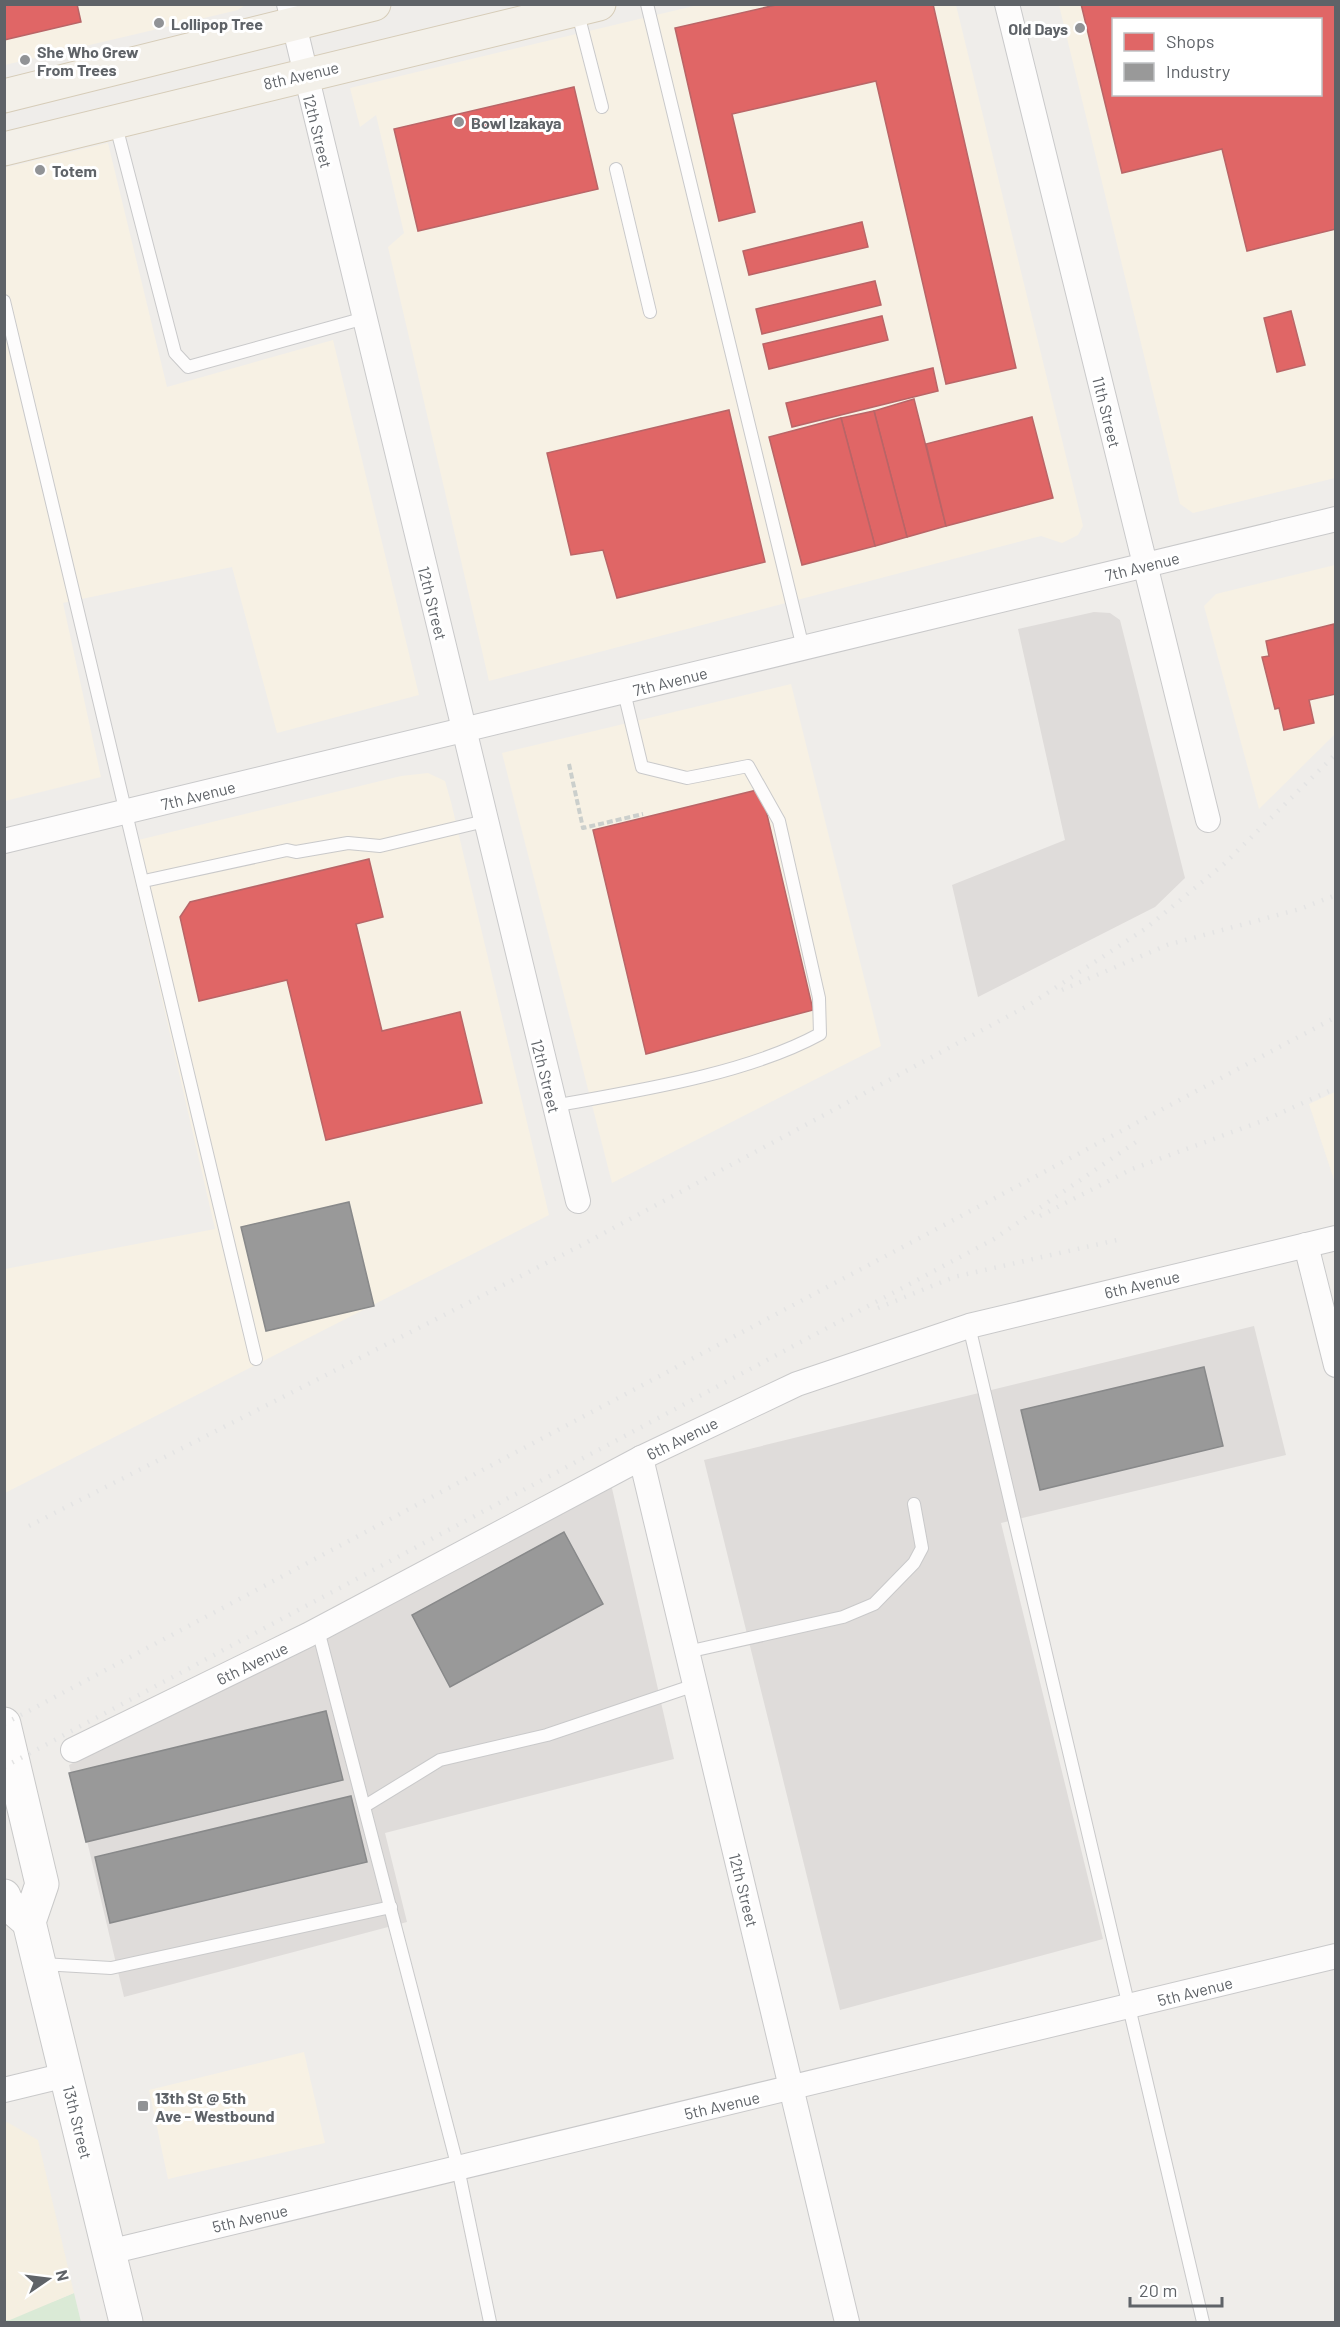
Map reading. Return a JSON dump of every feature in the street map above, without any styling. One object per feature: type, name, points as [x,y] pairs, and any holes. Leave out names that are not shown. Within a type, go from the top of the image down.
[{"type":"main road","points":[[4,96],[78,80],[291,14],[374,4]]},
{"type":"main road","name":"8th Avenue","points":[[4,149],[304,74],[588,7]]},
{"type":"street","name":"11th Street","points":[[1007,4],[1208,820]]},
{"type":"street","name":"12th Street","points":[[291,14],[553,1106],[578,1201]]},
{"type":"street","name":"7th Avenue","points":[[4,842],[1335,519]]},
{"type":"street","name":"6th Avenue","points":[[73,1750],[318,1630],[641,1458],[797,1384],[969,1326],[1335,1238]]},
{"type":"street","points":[[1306,1245],[1335,1365]]},
{"type":"street","name":"12th Street","points":[[641,1458],[847,2322]]},
{"type":"street","points":[[4,1724],[42,1884],[29,1922],[6,1902],[4,1896]]},
{"type":"street","name":"13th Street","points":[[29,1922],[126,2322]]},
{"type":"street","name":"5th Avenue","points":[[109,2252],[792,2089],[1335,1956]]},
{"type":"street","points":[[4,2091],[66,2075]]},
{"type":"lane","points":[[647,4],[803,648]]},
{"type":"lane","points":[[588,7],[602,107]]},
{"type":"lane","points":[[114,121],[175,353],[188,367],[365,318]]},
{"type":"lane","points":[[616,169],[650,312]]},
{"type":"lane","points":[[4,301],[128,812],[256,1359]]},
{"type":"lane","points":[[553,1106],[642,1090],[727,1068],[795,1047],[820,1034],[819,998],[779,821],[752,773],[747,766],[687,778],[642,767],[624,692]]},
{"type":"lane","points":[[144,881],[287,850],[296,852],[348,843],[380,846],[485,821]]},
{"type":"lane","points":[[969,1326],[1203,2322]]},
{"type":"lane","points":[[687,1652],[843,1617],[873,1604],[914,1563],[922,1548],[914,1504]]},
{"type":"lane","points":[[318,1630],[458,2169],[490,2322]]},
{"type":"lane","points":[[365,1806],[440,1760],[547,1735],[695,1685]]},
{"type":"lane","points":[[40,1964],[111,1968],[391,1907]]},
{"type":"path","points":[[569,764],[583,828],[643,814]]},
{"type":"shaded area","points":[[4,5],[245,5],[238,10],[5,65]]},
{"type":"shaded area","points":[[698,5],[956,5],[1083,526],[1078,535],[1062,543],[1041,536],[489,681],[388,247],[404,233],[376,115],[360,127],[350,88]]},
{"type":"shaded area","points":[[1059,5],[1335,5],[1335,478],[1193,513],[1180,504]]},
{"type":"shaded area","points":[[108,143],[167,387],[333,340],[419,695],[277,733],[232,567],[63,603],[101,777],[5,801],[4,168]]},
{"type":"shaded area","points":[[1335,565],[1335,734],[1259,809],[1204,606],[1216,594]]},
{"type":"shaded area","points":[[1094,612],[1110,613],[1120,620],[1185,878],[1155,907],[978,997],[952,885],[1065,840],[1018,629]]},
{"type":"shaded area","points":[[791,684],[881,1046],[612,1183],[502,753]]},
{"type":"shaded area","points":[[428,773],[445,781],[451,802],[549,1215],[5,1493],[5,1269],[215,1229],[126,843],[401,776]]},
{"type":"shaded area","points":[[1335,1092],[1336,1179],[1334,1180],[1309,1104]]},
{"type":"shaded area","points":[[1254,1326],[1286,1455],[1001,1523],[1103,1939],[840,2010],[704,1460]]},
{"type":"shaded area","points":[[611,1484],[674,1759],[385,1833],[407,1922],[124,1997],[69,1765]]},
{"type":"shaded area","points":[[304,2052],[325,2143],[168,2179],[149,2090]]},
{"type":"green space","points":[[4,2149],[52,2302],[74,2293],[81,2322],[5,2322]]},
{"type":"sand","points":[[7,2122],[38,2140],[74,2293],[10,2320],[4,2320],[4,2123]]},
{"type":"building: Shops","points":[[4,4],[77,4],[81,22],[4,40]]},
{"type":"building: Shops","points":[[780,4],[933,4],[1016,368],[946,384],[876,81],[732,114],[755,212],[719,221],[675,28]]},
{"type":"building: Shops","points":[[1081,4],[1336,4],[1336,229],[1247,251],[1222,149],[1122,173]]},
{"type":"building: Shops","points":[[574,87],[598,189],[418,231],[394,129]]},
{"type":"building: Shops","points":[[862,222],[868,247],[749,275],[743,251]]},
{"type":"building: Shops","points":[[875,281],[881,305],[762,334],[756,309]]},
{"type":"building: Shops","points":[[1291,311],[1305,365],[1277,372],[1264,318]]},
{"type":"building: Shops","points":[[882,316],[888,340],[769,369],[763,344]]},
{"type":"building: Shops","points":[[933,368],[938,391],[792,427],[786,403]]},
{"type":"building: Shops","points":[[914,399],[946,526],[907,537],[874,411]]},
{"type":"building: Shops","points":[[729,410],[765,562],[617,598],[603,550],[571,555],[547,453]]},
{"type":"building: Shops","points":[[874,411],[907,537],[875,546],[841,418]]},
{"type":"building: Shops","points":[[1032,417],[1053,498],[946,526],[926,444]]},
{"type":"building: Shops","points":[[841,418],[875,546],[802,565],[769,437]]},
{"type":"building: Shops","points":[[1334,624],[1336,694],[1309,700],[1314,723],[1284,730],[1279,708],[1275,709],[1262,657],[1269,656],[1266,641]]},
{"type":"building: Shops","points":[[761,789],[813,1010],[646,1054],[593,830]]},
{"type":"building: Shops","points":[[369,859],[383,917],[356,924],[382,1031],[460,1012],[482,1103],[326,1140],[287,980],[199,1001],[180,917],[190,902]]},
{"type":"building: Industry","points":[[349,1202],[374,1306],[266,1331],[241,1227]]},
{"type":"building: Industry","points":[[1204,1367],[1223,1446],[1040,1490],[1021,1410]]},
{"type":"building: Industry","points":[[564,1532],[603,1604],[450,1687],[412,1615]]},
{"type":"building: Industry","points":[[326,1711],[343,1780],[86,1842],[69,1773]]},
{"type":"building: Industry","points":[[351,1796],[367,1862],[110,1923],[95,1857]]},
{"type":"railway","points":[[29,1526],[578,1247],[1029,1005],[1145,929],[1224,864],[1336,754]]},
{"type":"railway","points":[[1062,990],[1167,945],[1300,909],[1336,895]]},
{"type":"railway","points":[[4,1724],[1336,1017]]},
{"type":"railway","points":[[1040,1216],[1132,1169],[1265,1120],[1336,1088]]},
{"type":"railway","points":[[4,1767],[994,1239],[1136,1142]]},
{"type":"railway","points":[[878,1308],[954,1277],[1117,1240]]},
{"type":"place","name":"Lollipop Tree","points":[[159,23]]},
{"type":"place","name":"Old Days","points":[[1080,28]]},
{"type":"place","name":"She Who Grew From Trees","points":[[25,60]]},
{"type":"place","name":"Bowl Izakaya","points":[[459,122]]},
{"type":"place","name":"Totem","points":[[40,170]]},
{"type":"place","name":"13th St @ 5th Ave - Westbound","points":[[143,2106]]}]
